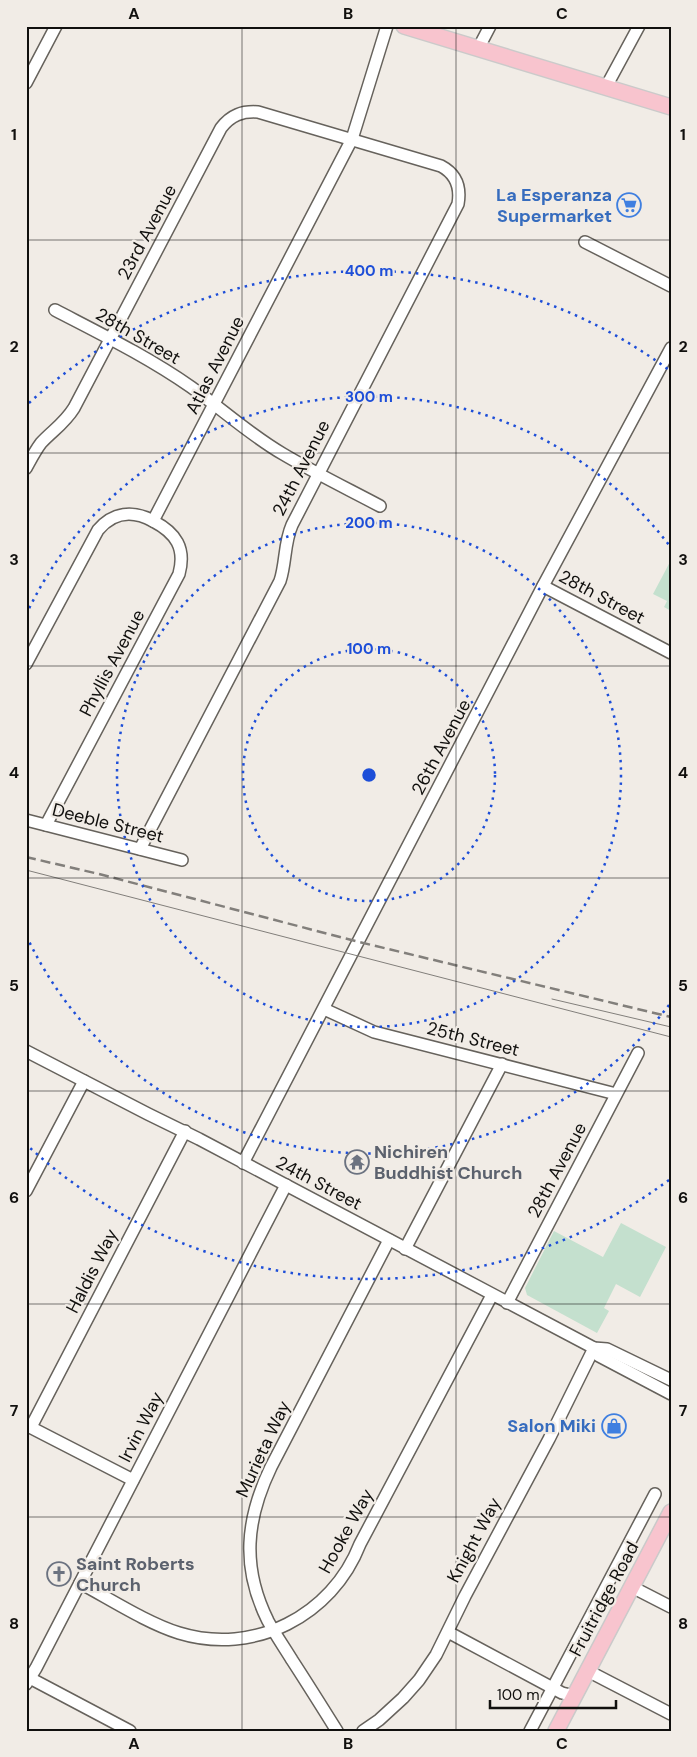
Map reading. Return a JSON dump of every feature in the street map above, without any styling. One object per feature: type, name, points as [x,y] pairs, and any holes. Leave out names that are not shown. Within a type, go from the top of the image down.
[{"type":"main road","points":[[404,26],[671,107]]},
{"type":"main road","name":"Fruitridge Road","points":[[556,1731],[671,1512]]},
{"type":"street","points":[[26,83],[56,26]]},
{"type":"street","name":"Atlas Avenue","points":[[153,521],[352,139],[387,26]]},
{"type":"street","points":[[478,49],[490,26]]},
{"type":"street","points":[[606,87],[639,26]]},
{"type":"street","name":"23rd Avenue","points":[[26,468],[42,442],[69,417],[221,128],[231,117],[248,111],[258,112],[352,139]]},
{"type":"street","name":"24th Avenue","points":[[140,850],[280,581],[288,534],[318,473],[458,204],[459,187],[453,175],[441,166],[352,139]]},
{"type":"street","points":[[584,242],[671,286]]},
{"type":"street","name":"28th Street","points":[[55,310],[167,371],[262,441],[380,506]]},
{"type":"street","name":"26th Avenue","points":[[243,1163],[543,586],[671,348]]},
{"type":"street","points":[[26,664],[103,524],[111,518],[128,513],[138,514],[153,521]]},
{"type":"street","name":"Phyllis Avenue","points":[[46,825],[179,574],[182,558],[178,543],[170,531],[153,521]]},
{"type":"street","name":"28th Street","points":[[543,586],[671,653]]},
{"type":"street","name":"Deeble Street","points":[[26,820],[182,860]]},
{"type":"street","name":"25th Street","points":[[324,1009],[374,1032],[616,1094]]},
{"type":"street","name":"24th Street","points":[[26,1050],[184,1131],[594,1348],[607,1349],[671,1380]]},
{"type":"street","name":"28th Avenue","points":[[507,1303],[638,1053]]},
{"type":"street","points":[[405,1249],[502,1064]]},
{"type":"street","points":[[26,1191],[84,1080]]},
{"type":"street","name":"Haldis Way","points":[[29,1426],[184,1131]]},
{"type":"street","name":"Irvin Way","points":[[28,1679],[80,1584],[286,1185]]},
{"type":"street","name":"Murieta Way","points":[[337,1731],[274,1631],[259,1601],[251,1564],[249,1543],[255,1505],[270,1466],[389,1240]]},
{"type":"street","name":"Hooke Way","points":[[80,1584],[162,1626],[188,1635],[212,1639],[249,1637],[274,1631],[295,1621],[326,1598],[347,1572],[492,1295]]},
{"type":"street","name":"24th Street","points":[[594,1348],[599,1356],[671,1394]]},
{"type":"street","name":"Knight Way","points":[[363,1731],[392,1709],[410,1690],[436,1655],[464,1596],[548,1439],[594,1348]]},
{"type":"street","points":[[29,1426],[133,1480]]},
{"type":"street","points":[[530,1731],[655,1494]]},
{"type":"street","points":[[632,1587],[671,1607]]},
{"type":"street","points":[[448,1632],[552,1688],[575,1696]]},
{"type":"street","points":[[588,1671],[671,1714]]},
{"type":"street","points":[[28,1679],[130,1731]]},
{"type":"green space","points":[[671,560],[671,611],[664,607],[667,601],[653,594]]},
{"type":"green space","points":[[621,1223],[666,1247],[640,1297],[616,1284],[604,1308],[609,1311],[597,1333],[527,1295],[525,1288],[554,1231],[603,1257]]},
{"type":"tram line","points":[[26,870],[671,1037]]},
{"type":"tram line","points":[[552,999],[671,1027]]},
{"type":"railway","points":[[26,857],[99,874],[359,942],[671,1017]]},
{"type":"place","name":"La Esperanza Supermarket","points":[[629,205]]},
{"type":"place","name":"Nichiren Buddhist Church","points":[[357,1162]]},
{"type":"place","name":"Salon Miki","points":[[614,1426]]},
{"type":"place","name":"Saint Roberts Church","points":[[59,1574]]}]
